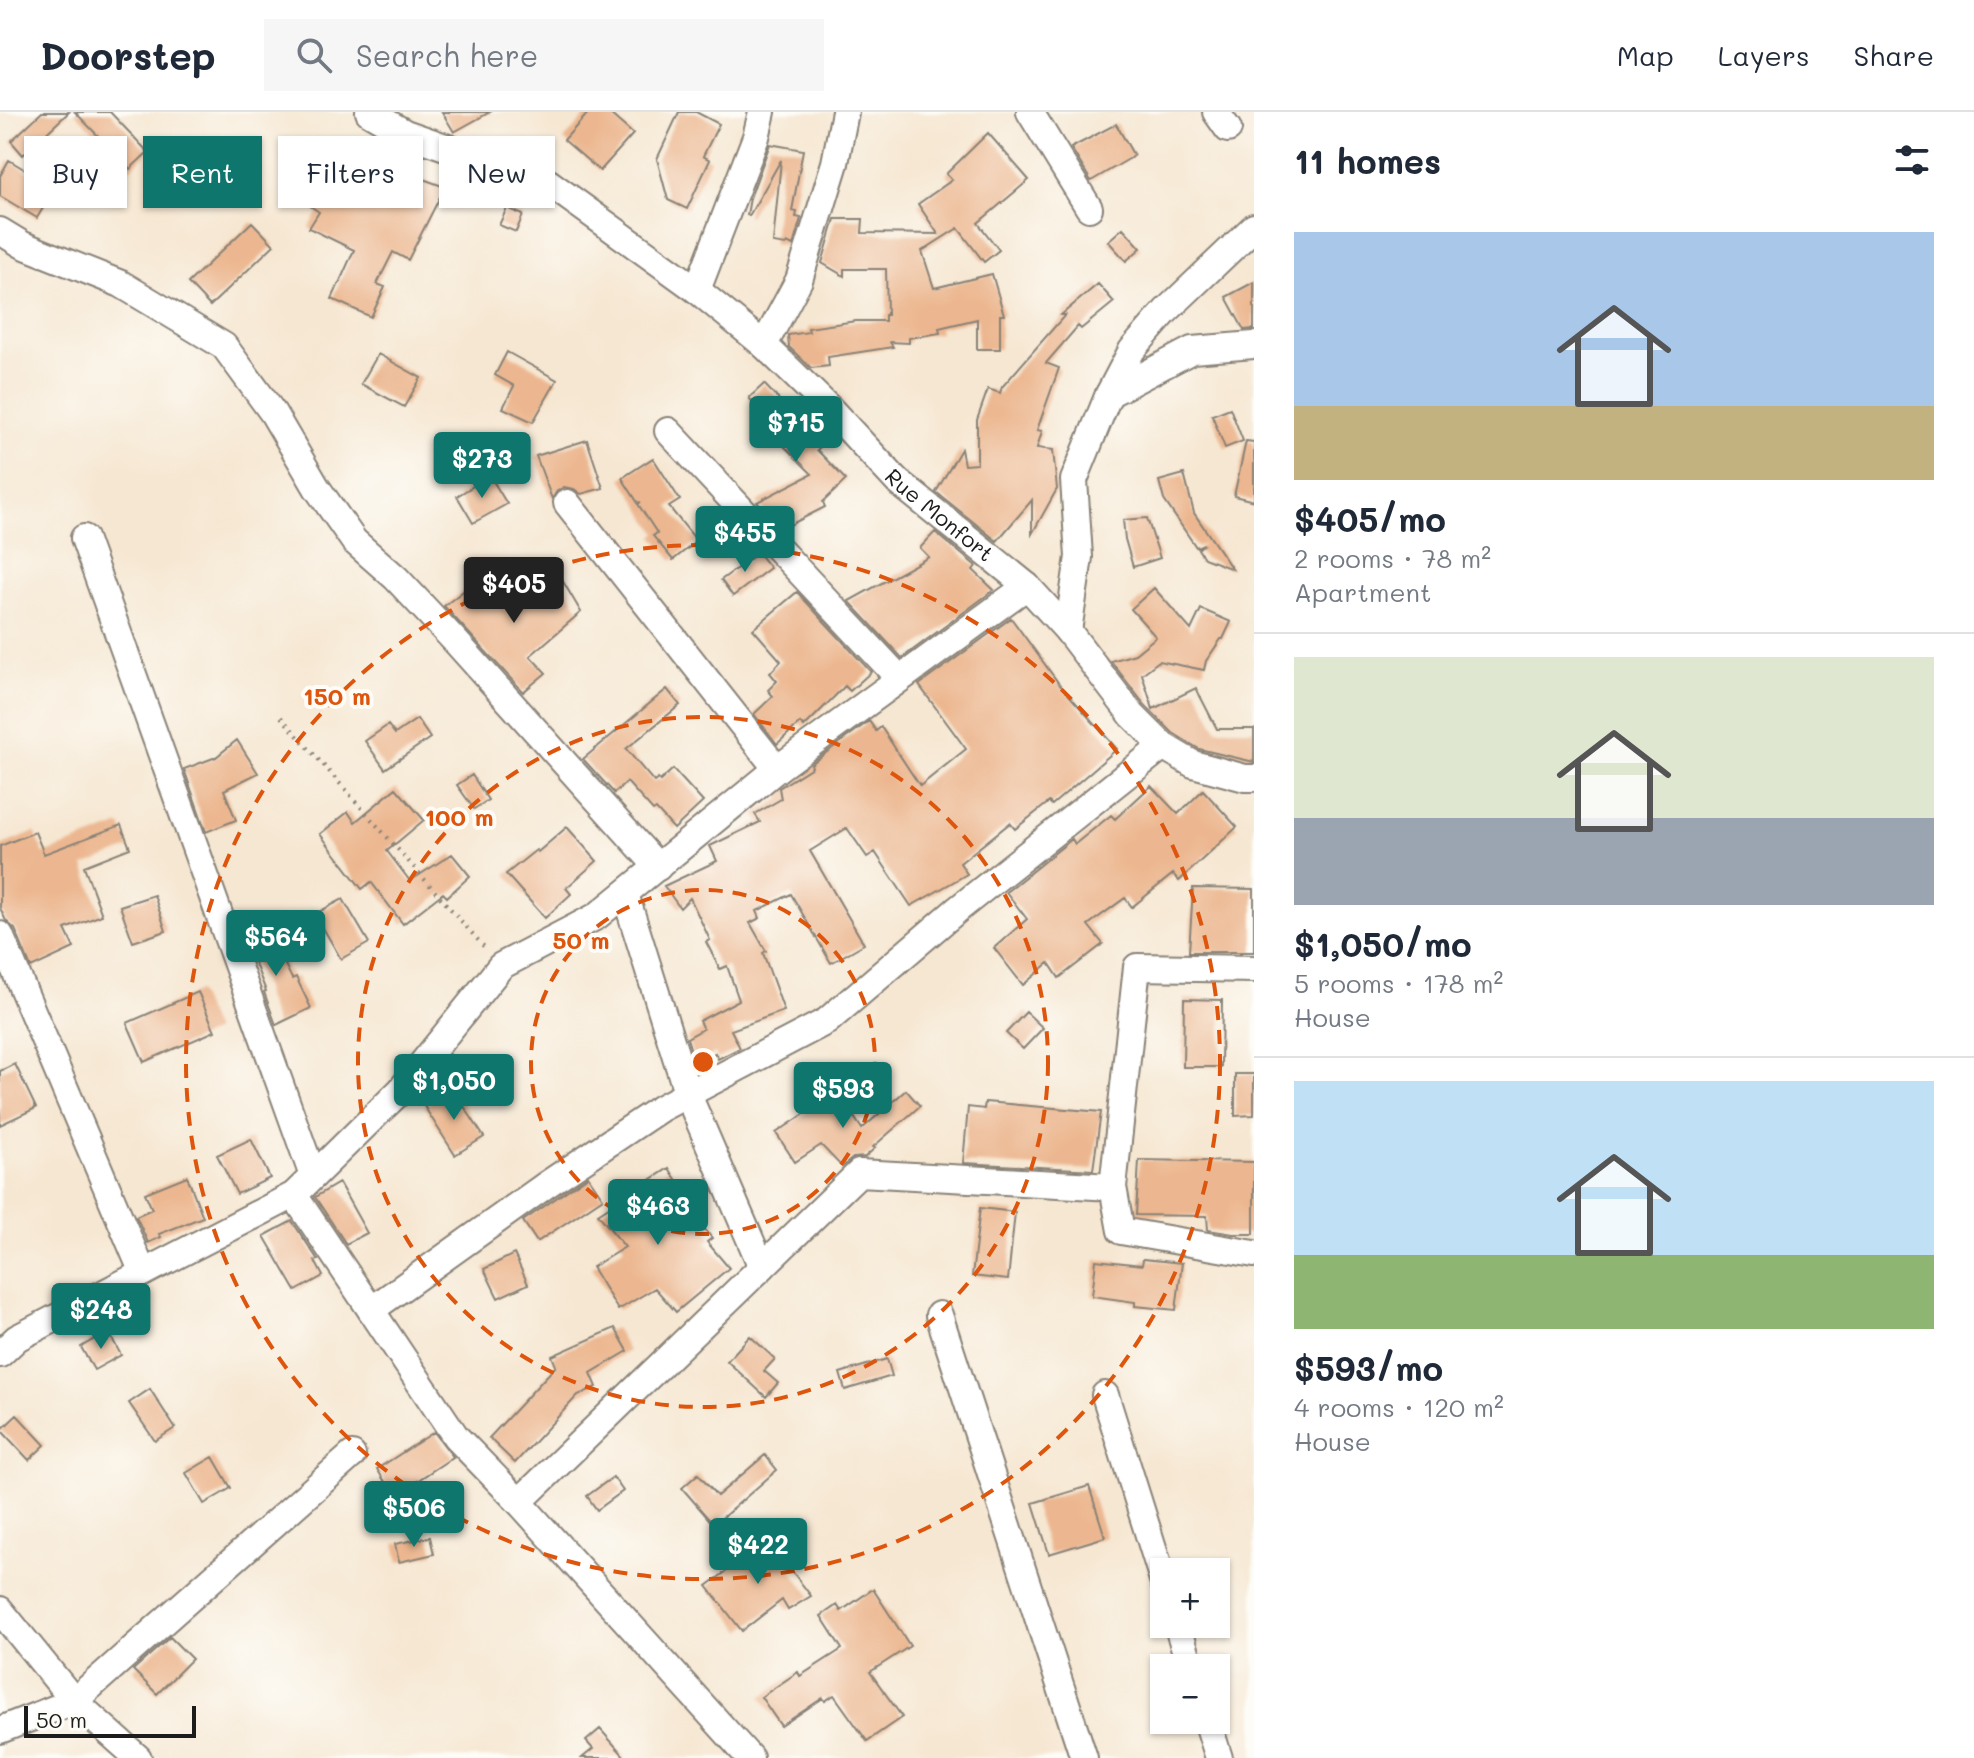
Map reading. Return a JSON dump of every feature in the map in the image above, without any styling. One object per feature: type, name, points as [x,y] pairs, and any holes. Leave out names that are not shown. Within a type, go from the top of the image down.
[{"type":"street","name":"Rue Monfort","points":[[369,112],[405,133],[549,183],[697,290],[764,345],[832,411],[897,481],[1027,586],[1068,631],[1132,715],[1163,746],[1193,764],[1254,778]]},
{"type":"street","points":[[697,290],[756,137],[762,112]]},
{"type":"street","points":[[764,345],[799,280],[835,163],[845,112]]},
{"type":"street","points":[[1030,112],[1089,208]]},
{"type":"street","points":[[1068,631],[1079,557],[1074,480],[1109,394],[1132,350],[1166,311],[1254,227]]},
{"type":"street","points":[[0,231],[23,245],[121,284],[224,346],[273,413],[317,488],[354,541],[396,578],[457,643],[658,867]]},
{"type":"street","points":[[1109,394],[1192,350],[1254,345]]},
{"type":"street","points":[[668,431],[899,678]]},
{"type":"street","points":[[567,503],[777,769]]},
{"type":"street","points":[[84,538],[313,1176]]},
{"type":"street","points":[[0,1354],[17,1338],[294,1195],[401,1090],[501,966],[597,916],[777,769],[1027,586]]},
{"type":"street","points":[[371,1310],[546,1185],[661,1108],[827,1021],[958,909],[1163,746]]},
{"type":"street","points":[[625,894],[688,1095],[762,1267]]},
{"type":"street","points":[[0,935],[143,1273]]},
{"type":"street","points":[[1254,969],[1137,967],[1113,1187],[1121,1231],[1254,1254]]},
{"type":"street","points":[[519,1502],[859,1173],[1113,1187]]},
{"type":"street","points":[[294,1195],[456,1437],[519,1502],[750,1758]]},
{"type":"street","points":[[939,1315],[1084,1758]]},
{"type":"street","points":[[1105,1395],[1156,1558]]},
{"type":"street","points":[[0,1730],[74,1701],[352,1455]]},
{"type":"street","points":[[0,1610],[74,1701],[138,1758]]},
{"type":"street","points":[[1211,1734],[1219,1758]]},
{"type":"path","points":[[281,717],[501,966]]},
{"type":"building","points":[[42,112],[69,112],[43,136],[24,136],[23,155],[11,141]]},
{"type":"building","points":[[75,112],[110,112],[143,147],[143,157],[130,169],[127,166],[127,136],[98,136]]},
{"type":"building","points":[[442,112],[490,112],[454,132]]},
{"type":"building","points":[[589,112],[608,112],[633,134],[600,171],[564,140]]},
{"type":"building","points":[[679,112],[696,112],[719,124],[703,156],[710,160],[687,209],[668,200],[657,159]]},
{"type":"building","points":[[1116,124],[1134,156],[1091,181],[1071,148]]},
{"type":"building","points":[[988,133],[1029,180],[978,223],[999,250],[984,262],[958,228],[922,251],[934,288],[992,274],[1004,315],[1000,315],[1000,349],[977,349],[977,319],[939,328],[940,333],[909,338],[909,343],[890,342],[893,347],[828,357],[829,366],[811,368],[789,347],[788,335],[809,332],[808,328],[856,321],[885,321],[887,315],[886,269],[844,269],[844,276],[822,263],[835,219],[863,219],[862,233],[938,234],[918,204],[952,180],[946,174]]},
{"type":"building","points":[[770,144],[803,150],[792,211],[801,218],[793,246],[773,243],[781,160],[747,215]]},
{"type":"building","points":[[9,160],[24,169],[24,208],[43,208],[37,218],[0,196],[0,176]]},
{"type":"building","points":[[423,179],[439,185],[439,199],[408,260],[393,252],[377,284],[385,287],[371,317],[332,299],[354,250],[309,228],[319,212],[313,208],[423,208]]},
{"type":"building","points":[[507,208],[523,215],[516,232],[499,225]]},
{"type":"building","points":[[252,222],[274,245],[210,306],[188,283]]},
{"type":"building","points":[[1123,228],[1141,248],[1126,261],[1108,241]]},
{"type":"building","points":[[1254,282],[1254,329],[1244,330],[1226,297]]},
{"type":"building","points":[[1098,284],[1114,302],[1081,329],[1078,326],[1046,363],[1059,368],[1037,430],[1042,431],[1037,448],[1053,450],[1057,489],[1032,534],[1032,500],[997,541],[936,492],[961,449],[964,465],[977,464],[977,420],[988,389],[1000,393],[1065,315],[1061,315]]},
{"type":"building","points":[[507,352],[557,380],[533,422],[503,408],[514,386],[495,375]]},
{"type":"building","points":[[378,354],[421,378],[404,407],[361,384]]},
{"type":"building","points":[[764,384],[822,445],[817,450],[846,480],[823,502],[825,507],[782,529],[757,502],[812,474],[756,418],[762,412],[749,398]]},
{"type":"building","points":[[1230,408],[1243,441],[1225,448],[1212,415]]},
{"type":"building","points":[[587,440],[603,488],[581,494],[564,487],[552,499],[536,456]]},
{"type":"building","points":[[1246,441],[1254,442],[1254,501],[1234,496]]},
{"type":"building","points":[[653,458],[680,500],[669,507],[697,541],[673,560],[653,536],[657,533],[638,504],[641,502],[638,503],[622,478]]},
{"type":"building","points":[[1184,474],[1194,513],[1232,569],[1204,558],[1198,549],[1204,544],[1196,547],[1164,500],[1159,481]]},
{"type":"building","points":[[490,476],[507,504],[473,523],[457,496]]},
{"type":"building","points":[[1147,518],[1160,558],[1133,567],[1123,520]]},
{"type":"building","points":[[935,532],[976,566],[973,570],[994,590],[902,658],[849,601],[929,557],[920,548]]},
{"type":"building","points":[[758,553],[770,568],[733,596],[721,580]]},
{"type":"building","points":[[558,573],[581,612],[530,656],[546,673],[523,692],[444,606],[484,575],[514,612]]},
{"type":"building","points":[[1154,588],[1191,630],[1201,609],[1231,622],[1223,639],[1206,661],[1204,670],[1159,661],[1142,674],[1153,709],[1196,688],[1217,729],[1254,729],[1254,762],[1199,749],[1173,733],[1144,704],[1111,661],[1135,654],[1156,637],[1131,609]]},
{"type":"building","points":[[797,592],[871,672],[850,691],[845,686],[804,727],[800,723],[777,744],[754,714],[773,696],[768,690],[777,681],[770,673],[781,661],[753,629]]},
{"type":"building","points":[[1011,618],[1060,685],[1117,749],[1052,805],[1049,802],[1015,829],[1010,823],[960,863],[967,874],[911,906],[875,852],[867,857],[847,828],[810,851],[864,944],[831,963],[791,894],[757,911],[760,918],[750,923],[766,951],[763,953],[784,1011],[731,1030],[740,1048],[718,1059],[715,1053],[695,1064],[687,1038],[703,1029],[699,1021],[739,1000],[727,966],[720,969],[706,942],[710,940],[690,898],[680,908],[664,886],[717,861],[710,846],[760,822],[755,814],[781,799],[779,788],[812,767],[811,764],[869,721],[876,731],[881,727],[920,786],[966,749],[919,685]]},
{"type":"building","points":[[667,689],[680,705],[626,749],[654,782],[660,781],[673,769],[703,802],[674,829],[627,782],[614,793],[583,759]]},
{"type":"building","points":[[417,719],[430,738],[385,769],[365,741],[388,725],[395,734]]},
{"type":"building","points":[[237,740],[258,773],[224,790],[236,820],[206,832],[184,769],[216,757]]},
{"type":"building","points":[[472,775],[488,800],[474,809],[457,785]]},
{"type":"building","points":[[1151,786],[1178,814],[1203,790],[1237,827],[1179,881],[1173,874],[1132,907],[1125,898],[1088,925],[1103,944],[1059,978],[1049,963],[1023,985],[994,948],[1027,919],[1006,892],[1072,839],[1075,844],[1111,815],[1115,819]]},
{"type":"building","points":[[396,788],[424,820],[387,851],[410,881],[452,854],[470,876],[447,897],[443,893],[403,924],[371,882],[362,889],[320,834],[348,812],[355,822]]},
{"type":"building","points":[[121,825],[130,848],[84,866],[102,915],[65,929],[74,948],[31,968],[15,929],[6,921],[0,908],[0,846],[35,832],[44,854]]},
{"type":"building","points":[[567,827],[597,861],[566,888],[571,894],[545,918],[506,874]]},
{"type":"building","points":[[1193,888],[1254,889],[1254,952],[1189,952]]},
{"type":"building","points":[[154,895],[166,931],[133,942],[120,906]]},
{"type":"building","points":[[343,899],[369,943],[341,959],[315,914]]},
{"type":"building","points":[[266,926],[292,979],[296,977],[311,1008],[276,1025],[244,937]]},
{"type":"building","points":[[198,992],[215,1031],[144,1062],[127,1023]]},
{"type":"building","points":[[1184,999],[1222,1000],[1221,1067],[1183,1067]]},
{"type":"building","points":[[1026,1012],[1043,1028],[1023,1049],[1006,1033]]},
{"type":"building","points":[[15,1064],[36,1108],[0,1125],[0,1071]]},
{"type":"building","points":[[1235,1074],[1254,1074],[1254,1115],[1235,1116]]},
{"type":"building","points":[[452,1088],[484,1137],[455,1155],[424,1106]]},
{"type":"building","points":[[906,1090],[920,1106],[865,1157],[853,1158],[842,1167],[821,1145],[795,1162],[776,1133],[833,1095],[844,1111],[848,1108],[862,1129]]},
{"type":"building","points":[[985,1102],[1101,1112],[1093,1170],[963,1163],[968,1107],[984,1109]]},
{"type":"building","points":[[251,1139],[270,1178],[237,1194],[217,1155]]},
{"type":"building","points":[[1139,1160],[1254,1162],[1254,1234],[1208,1230],[1207,1216],[1136,1215]]},
{"type":"building","points":[[669,1168],[689,1200],[683,1203],[712,1238],[707,1242],[729,1268],[676,1312],[655,1288],[618,1310],[592,1267],[625,1247],[598,1214]]},
{"type":"building","points":[[187,1176],[203,1217],[159,1234],[161,1237],[148,1243],[136,1216],[152,1209],[145,1193]]},
{"type":"building","points":[[588,1176],[603,1198],[537,1242],[523,1221]]},
{"type":"building","points":[[339,1183],[367,1233],[346,1244],[315,1197]]},
{"type":"building","points":[[980,1208],[1015,1212],[1008,1280],[972,1276]]},
{"type":"building","points":[[292,1221],[318,1260],[315,1261],[323,1276],[296,1291],[264,1236]]},
{"type":"building","points":[[514,1254],[528,1284],[498,1298],[484,1269]]},
{"type":"building","points":[[1143,1259],[1182,1263],[1176,1310],[1135,1306],[1135,1302],[1092,1296],[1096,1260],[1142,1265]]},
{"type":"building","points":[[615,1328],[628,1351],[591,1373],[597,1387],[578,1395],[515,1463],[489,1438],[556,1366],[552,1356]]},
{"type":"building","points":[[108,1331],[121,1355],[94,1370],[81,1347]]},
{"type":"building","points":[[750,1336],[775,1359],[764,1371],[778,1383],[766,1397],[727,1361]]},
{"type":"building","points":[[887,1359],[892,1376],[845,1390],[840,1373]]},
{"type":"building","points":[[150,1389],[175,1428],[155,1441],[129,1403]]},
{"type":"building","points":[[17,1415],[45,1445],[29,1460],[1,1430]]},
{"type":"building","points":[[434,1432],[453,1457],[394,1496],[377,1469]]},
{"type":"building","points":[[765,1455],[777,1470],[714,1525],[682,1488],[698,1474],[717,1496]]},
{"type":"building","points":[[213,1457],[231,1488],[204,1504],[186,1473]]},
{"type":"building","points":[[613,1477],[623,1491],[597,1510],[587,1496]]},
{"type":"building","points":[[1089,1486],[1105,1537],[1049,1554],[1033,1503]]},
{"type":"building","points":[[430,1537],[434,1554],[399,1562],[395,1544]]},
{"type":"building","points":[[768,1540],[811,1596],[788,1610],[782,1600],[742,1631],[707,1586]]},
{"type":"building","points":[[873,1589],[910,1646],[870,1672],[902,1717],[867,1741],[834,1695],[825,1701],[823,1698],[781,1726],[761,1697],[798,1672],[800,1676],[842,1649],[821,1616],[837,1605],[841,1611]]},
{"type":"building","points":[[170,1637],[192,1659],[157,1694],[133,1670]]},
{"type":"building","points":[[600,1729],[626,1758],[582,1758],[593,1749],[586,1741]]}]
